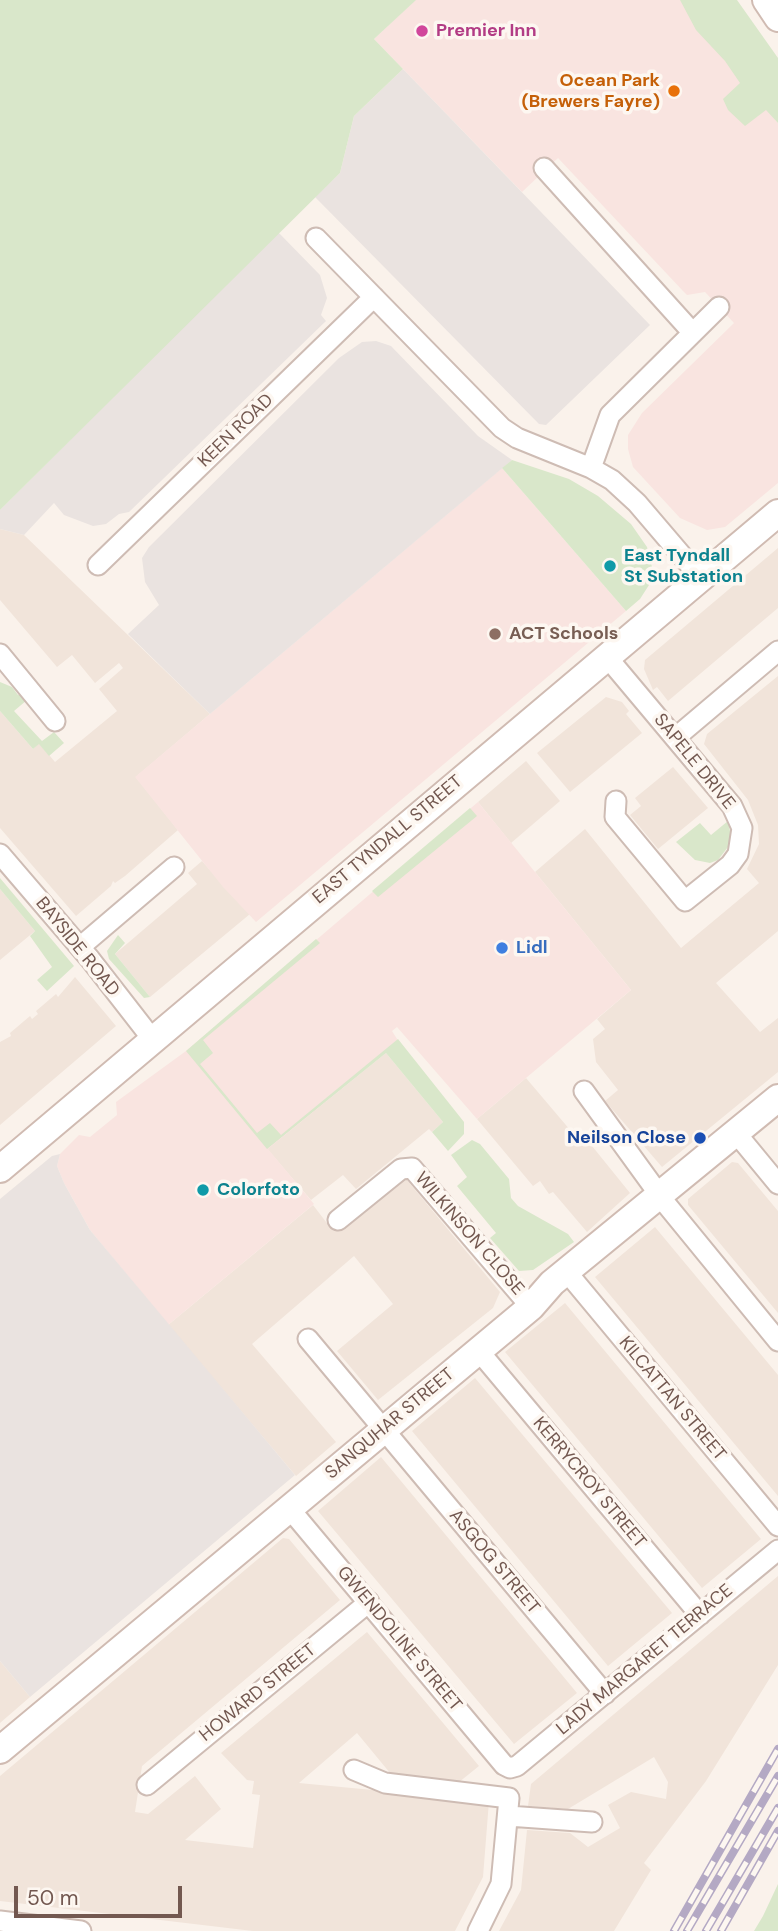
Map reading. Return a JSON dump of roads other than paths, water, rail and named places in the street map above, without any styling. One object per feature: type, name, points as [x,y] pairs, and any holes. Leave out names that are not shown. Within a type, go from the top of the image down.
[{"type":"street","points":[[765,0],[778,18]]},
{"type":"street","points":[[544,168],[692,332]]},
{"type":"street","points":[[316,238],[502,428],[539,449],[592,468],[612,480],[637,503],[701,578]]},
{"type":"street","name":"KEEN ROAD","points":[[99,565],[374,297]]},
{"type":"street","points":[[592,468],[610,415],[719,307]]},
{"type":"street","name":"EAST TYNDALL STREET","points":[[0,1169],[778,513]]},
{"type":"street","points":[[675,738],[778,651]]},
{"type":"street","name":"SAPELE DRIVE","points":[[607,657],[738,816],[742,842],[730,865],[685,901],[615,817],[616,801]]},
{"type":"street","points":[[1,658],[55,721]]},
{"type":"street","name":"BAYSIDE ROAD","points":[[0,854],[80,947],[153,1040]]},
{"type":"street","points":[[80,947],[174,867]]},
{"type":"street","points":[[584,1091],[660,1194],[778,1342]]},
{"type":"street","name":"SANQUHAR STREET","points":[[0,1750],[531,1307],[566,1271],[778,1098]]},
{"type":"street","points":[[736,1133],[778,1184]]},
{"type":"street","name":"WILKINSON CLOSE","points":[[338,1220],[401,1169],[412,1168],[531,1307]]},
{"type":"street","name":"KILCATTAN STREET","points":[[566,1271],[778,1526]]},
{"type":"street","name":"ASGOG STREET","points":[[308,1339],[605,1694]]},
{"type":"street","name":"KERRYCROY STREET","points":[[478,1350],[700,1615]]},
{"type":"street","name":"GWENDOLINE STREET","points":[[289,1508],[504,1765],[510,1768]]},
{"type":"street","name":"LADY MARGARET TERRACE","points":[[510,1768],[517,1766],[778,1550]]},
{"type":"street","name":"HOWARD STREET","points":[[147,1785],[369,1602]]},
{"type":"street","points":[[354,1770],[385,1783],[592,1822]]},
{"type":"street","points":[[478,1931],[501,1884],[508,1807]]},
{"type":"street","points":[[0,1921],[81,1931]]},
{"type":"railway","points":[[674,1931],[778,1749]]},
{"type":"railway","points":[[687,1931],[778,1776]]},
{"type":"railway","points":[[706,1931],[778,1808]]},
{"type":"railway","points":[[721,1931],[778,1831]]},
{"type":"place","name":"Premier Inn","points":[[422,31]]},
{"type":"place","name":"Ocean Park (Brewers Fayre)","points":[[674,91]]},
{"type":"place","name":"East Tyndall St Substation","points":[[610,566]]},
{"type":"place","name":"ACT Schools","points":[[495,634]]},
{"type":"place","name":"Lidl","points":[[502,948]]},
{"type":"place","name":"Neilson Close","points":[[700,1138]]},
{"type":"place","name":"Colorfoto","points":[[203,1190]]}]
